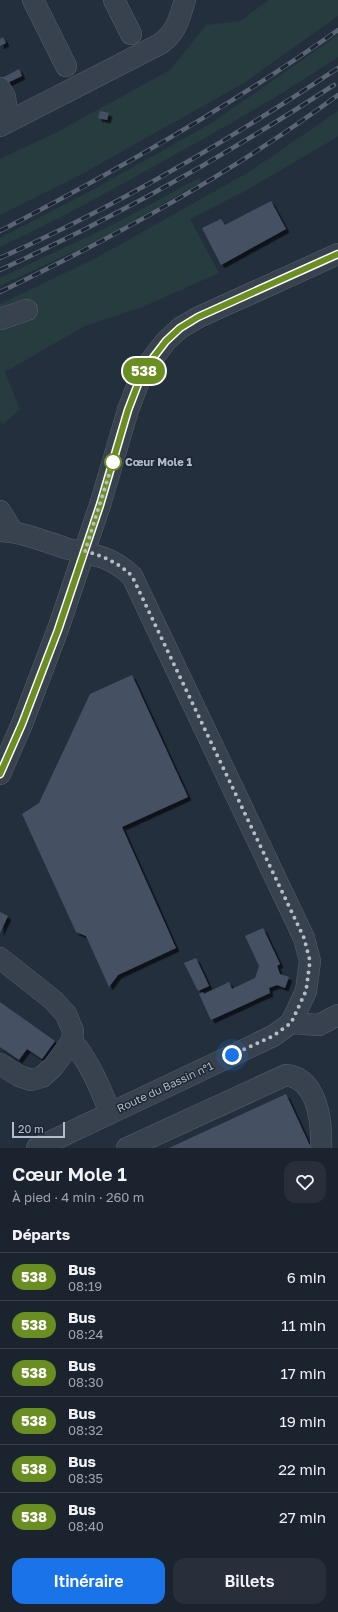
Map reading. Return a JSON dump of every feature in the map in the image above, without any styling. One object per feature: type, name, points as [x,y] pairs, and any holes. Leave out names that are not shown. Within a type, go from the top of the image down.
[{"type":"street","points":[[33,0],[66,66]]},
{"type":"street","points":[[114,0],[131,34]]},
{"type":"street","points":[[0,126],[160,44],[170,37],[178,24],[185,0]]},
{"type":"street","points":[[0,88],[6,105],[0,112]]},
{"type":"street","points":[[0,774],[25,717],[85,551],[128,410],[143,371],[166,341],[180,328],[198,317],[338,254]]},
{"type":"street","points":[[0,319],[27,310]]},
{"type":"street","points":[[0,511],[6,531],[103,557],[122,567],[132,576],[304,938],[310,961],[306,991],[291,1023],[319,1025],[338,1015]]},
{"type":"street","points":[[0,958],[53,1000],[66,1014],[73,1031],[72,1041],[53,1068],[42,1077],[31,1080],[19,1076],[0,1064]]},
{"type":"street","name":"Route du Bassin n°1","points":[[37,1148],[273,1036],[291,1023]]},
{"type":"street","points":[[72,1041],[84,1056],[100,1086],[110,1113]]},
{"type":"street","points":[[127,1148],[286,1075],[294,1076],[301,1080],[312,1094],[319,1111],[321,1148]]},
{"type":"green space","points":[[269,0],[338,0],[338,16],[244,83],[71,180],[0,215],[0,159],[59,131],[170,70],[206,25],[240,21]]},
{"type":"green space","points":[[338,35],[338,57],[272,99],[119,186],[0,247],[0,238],[96,188],[210,124]]},
{"type":"green space","points":[[338,111],[338,136],[334,139],[245,191],[190,219],[219,273],[140,308],[85,326],[5,372],[20,409],[3,425],[0,421],[0,304],[96,258],[249,172]]},
{"type":"green space","points":[[199,178],[201,182],[107,236],[0,286],[0,278],[114,224]]},
{"type":"building","points":[[3,37],[6,43],[0,46],[0,39]]},
{"type":"building","points":[[19,69],[22,76],[5,84],[2,78]]},
{"type":"building","points":[[100,111],[109,113],[107,120],[98,118]]},
{"type":"building","points":[[271,201],[286,229],[221,265],[202,228],[221,219],[225,225]]},
{"type":"building","points":[[132,675],[188,797],[122,827],[176,948],[118,975],[109,987],[86,936],[76,932],[22,814],[39,803],[90,694]]},
{"type":"building","points":[[0,912],[8,916],[0,933]]},
{"type":"building","points":[[263,928],[280,964],[277,966],[280,974],[289,977],[285,988],[277,985],[269,988],[270,993],[211,1020],[199,994],[203,992],[204,994],[229,982],[232,989],[255,978],[259,966],[245,936]]},
{"type":"building","points":[[196,958],[209,986],[198,991],[184,963]]},
{"type":"building","points":[[0,1002],[55,1041],[42,1059],[27,1049],[19,1060],[0,1047]]},
{"type":"building","points":[[286,1094],[311,1148],[169,1148]]},
{"type":"railway","points":[[0,231],[87,185],[215,111],[298,58],[338,30]]},
{"type":"railway","points":[[0,258],[44,238],[131,194],[215,146],[338,68]]},
{"type":"railway","points":[[0,270],[86,229],[170,184],[253,136],[334,85]]},
{"type":"railway","points":[[0,292],[88,248],[216,177],[298,124],[338,95]]},
{"type":"bus line","name":"538","points":[[0,774],[22,724],[58,630],[100,505],[128,410],[143,371],[166,341],[180,328],[198,317],[338,254]]},
{"type":"place","name":"Cœur Mole 1","points":[[113,462]]},
{"type":"route","points":[[113,462],[85,551],[103,557],[122,567],[132,576],[258,844],[304,938],[310,961],[306,991],[291,1023],[273,1036],[232,1055]]}]
